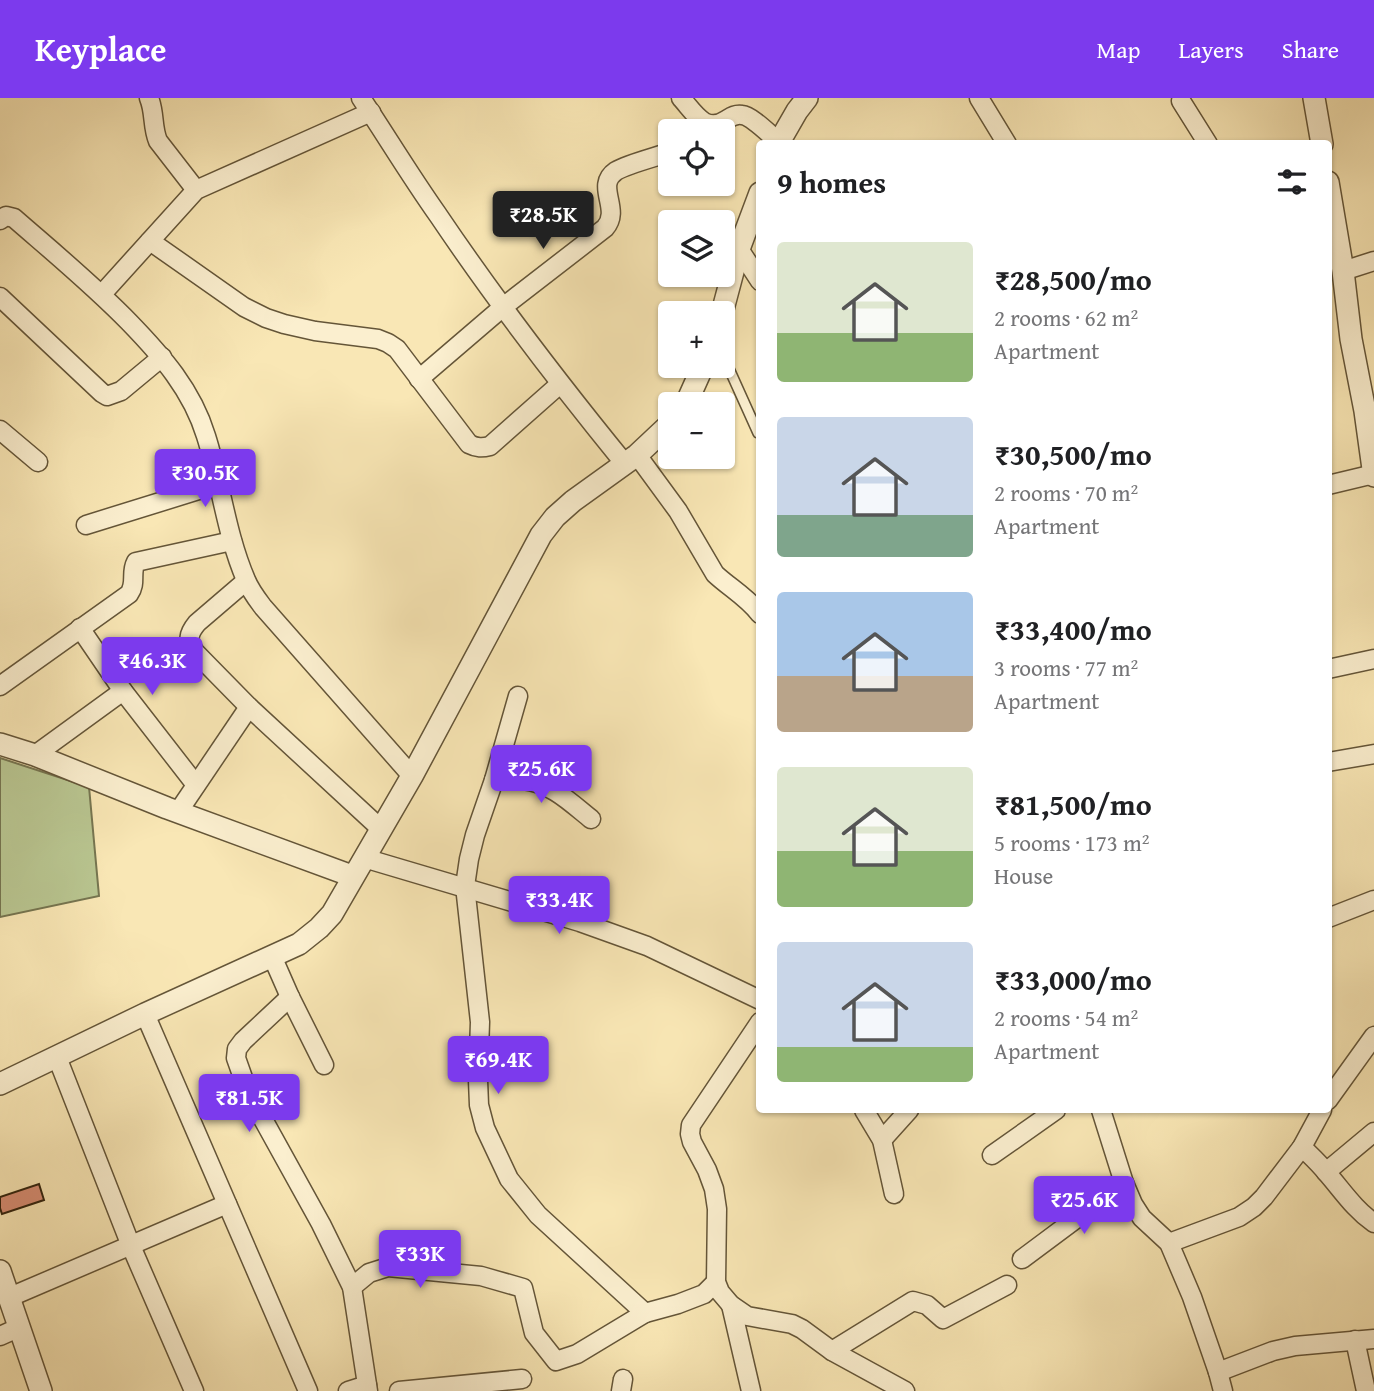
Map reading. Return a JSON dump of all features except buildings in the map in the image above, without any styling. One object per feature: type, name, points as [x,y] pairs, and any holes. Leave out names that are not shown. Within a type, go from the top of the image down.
[{"type":"street","points":[[149,98],[158,141],[197,190]]},
{"type":"street","points":[[681,98],[700,119]]},
{"type":"street","points":[[780,140],[807,98]]},
{"type":"street","points":[[979,98],[1005,140]]},
{"type":"street","points":[[1314,98],[1321,140]]},
{"type":"street","points":[[1181,101],[1205,140]]},
{"type":"street","points":[[102,294],[197,190],[366,105],[438,215],[560,384],[678,511],[715,573],[756,609]]},
{"type":"street","points":[[727,119],[740,114],[747,116],[775,140]]},
{"type":"street","points":[[419,379],[503,307],[611,222],[606,188],[607,181],[617,171],[658,156]]},
{"type":"street","points":[[0,220],[6,216],[14,218],[102,294],[162,357],[192,401],[206,435],[232,541],[246,581],[262,607],[412,776]]},
{"type":"street","points":[[725,301],[739,249],[754,219]]},
{"type":"street","points":[[1332,221],[1338,280],[1369,409],[1374,475],[1332,484]]},
{"type":"street","points":[[150,241],[244,307],[266,318],[304,328],[378,339],[388,343],[397,349],[469,444],[475,447],[490,446],[560,384]]},
{"type":"street","points":[[739,249],[756,275]]},
{"type":"street","points":[[1338,280],[1374,261]]},
{"type":"street","points":[[0,297],[107,396],[121,391],[162,357]]},
{"type":"street","points":[[0,430],[38,462]]},
{"type":"street","points":[[0,1084],[299,944],[319,928],[332,914],[412,776],[541,535],[555,517],[573,501],[631,460],[658,435]]},
{"type":"street","points":[[86,525],[218,484]]},
{"type":"street","points":[[0,686],[129,594],[134,583],[133,569],[136,562],[232,541]]},
{"type":"street","points":[[246,581],[197,623],[189,637],[190,644],[249,707],[381,829]]},
{"type":"street","points":[[80,628],[123,691],[196,785]]},
{"type":"street","points":[[1332,668],[1374,659]]},
{"type":"street","points":[[35,755],[123,691]]},
{"type":"street","points":[[517,696],[494,780],[468,859],[465,887],[480,1022],[479,1105],[485,1128],[509,1179],[522,1197],[538,1215],[645,1313]]},
{"type":"street","points":[[178,812],[249,707]]},
{"type":"street","points":[[0,744],[352,876]]},
{"type":"street","points":[[1332,761],[1374,754]]},
{"type":"street","points":[[494,780],[523,780],[548,787],[591,819]]},
{"type":"street","points":[[364,858],[580,922],[646,946],[756,998]]},
{"type":"street","points":[[1332,916],[1374,900]]},
{"type":"street","points":[[272,956],[324,1065]]},
{"type":"street","points":[[290,997],[243,1041],[237,1049],[236,1058],[248,1092],[321,1224],[352,1287],[368,1388],[348,1391]]},
{"type":"street","points":[[145,1014],[308,1391]]},
{"type":"street","points":[[756,1028],[691,1125],[692,1142],[707,1170],[717,1209],[716,1282],[720,1292],[730,1305],[747,1316],[792,1324],[905,1391]]},
{"type":"street","points":[[1332,1094],[1374,1036]]},
{"type":"street","points":[[57,1057],[131,1247],[194,1391]]},
{"type":"street","points":[[866,1113],[882,1140],[894,1194]]},
{"type":"street","points":[[882,1140],[906,1113]]},
{"type":"street","points":[[992,1155],[1052,1113]]},
{"type":"street","points":[[1102,1113],[1133,1204],[1142,1218],[1169,1243],[1192,1297],[1223,1391]]},
{"type":"street","points":[[1169,1243],[1239,1217],[1254,1207],[1302,1147],[1320,1113]]},
{"type":"street","points":[[1326,1172],[1374,1132]]},
{"type":"street","points":[[1302,1147],[1348,1200],[1374,1223]]},
{"type":"street","points":[[1022,1259],[1124,1183]]},
{"type":"street","points":[[10,1297],[227,1204]]},
{"type":"street","points":[[352,1287],[369,1273],[388,1267],[481,1276],[523,1288],[534,1334],[556,1361],[577,1354],[645,1313],[704,1294],[716,1282]]},
{"type":"street","points":[[0,1271],[40,1391]]},
{"type":"street","points":[[832,1350],[913,1301],[927,1305],[943,1319],[1007,1285]]},
{"type":"street","points":[[730,1305],[751,1391]]},
{"type":"street","points":[[0,1336],[20,1327]]},
{"type":"street","points":[[1355,1339],[1366,1391]]},
{"type":"street","points":[[1218,1372],[1273,1351],[1295,1346],[1374,1339]]},
{"type":"street","points":[[399,1391],[522,1379]]},
{"type":"lane","points":[[733,378],[756,429]]},
{"type":"green space","points":[[0,758],[89,787],[99,896],[0,917]]}]
